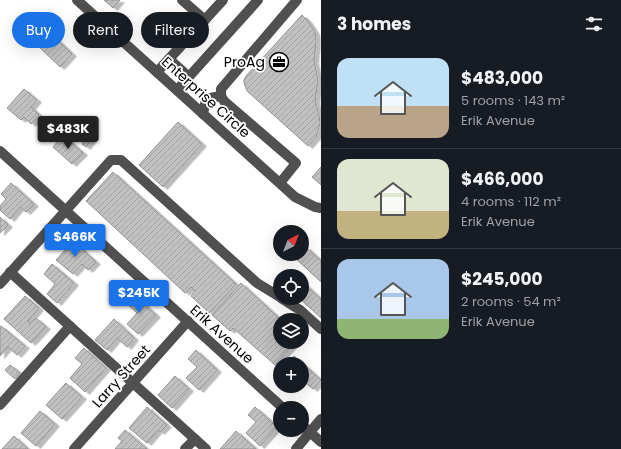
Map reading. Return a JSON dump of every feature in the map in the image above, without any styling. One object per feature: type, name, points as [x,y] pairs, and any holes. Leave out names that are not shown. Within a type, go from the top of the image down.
[{"type":"street","name":"Enterprise Circle","points":[[77,0],[295,197],[315,207],[321,208]]},
{"type":"street","points":[[182,0],[196,12]]},
{"type":"street","points":[[209,16],[223,0]]},
{"type":"street","points":[[177,90],[258,0]]},
{"type":"street","points":[[280,183],[296,163],[238,114],[221,96],[221,89],[297,0]]},
{"type":"street","points":[[157,72],[179,48]]},
{"type":"street","points":[[169,59],[189,77]]},
{"type":"street","points":[[203,114],[205,104],[210,98],[221,96]]},
{"type":"street","points":[[0,166],[4,154]]},
{"type":"street","name":"Erik Avenue","points":[[4,154],[275,401]]},
{"type":"street","points":[[0,284],[111,160],[121,160],[257,283],[273,293]]},
{"type":"street","points":[[10,272],[134,382],[206,449]]},
{"type":"street","points":[[292,305],[300,310],[321,329]]},
{"type":"street","name":"Larry Street","points":[[74,449],[188,321]]},
{"type":"street","points":[[0,405],[70,326]]},
{"type":"street","points":[[296,449],[321,419]]},
{"type":"street","points":[[310,432],[321,442]]},
{"type":"street","points":[[185,449],[194,438]]},
{"type":"building","points":[[104,0],[120,0],[113,8]]},
{"type":"building","points":[[302,15],[315,32],[316,41],[314,61],[318,80],[315,101],[320,123],[316,137],[308,146],[247,91],[244,83],[246,76]]},
{"type":"building","points":[[65,47],[72,54],[60,67],[40,48]]},
{"type":"building","points":[[24,89],[37,100],[31,107],[39,115],[31,124],[24,117],[21,120],[7,108]]},
{"type":"building","points":[[178,122],[202,144],[163,187],[139,165]]},
{"type":"building","points":[[63,135],[83,153],[72,164],[53,147]]},
{"type":"building","points":[[88,136],[92,139],[86,147],[82,144]]},
{"type":"building","points":[[321,167],[321,185],[312,177]]},
{"type":"building","points":[[113,172],[236,284],[209,313],[191,296],[195,291],[191,287],[185,293],[86,201]]},
{"type":"building","points":[[11,183],[34,204],[26,212],[20,207],[10,219],[0,210],[0,206],[6,199],[1,194]]},
{"type":"building","points":[[0,217],[8,225],[0,233]]},
{"type":"building","points":[[73,241],[96,262],[88,270],[82,264],[73,274],[56,260]]},
{"type":"building","points":[[309,250],[321,261],[321,282],[309,271],[309,269],[307,269],[298,261],[309,261]]},
{"type":"building","points":[[52,264],[74,283],[57,303],[47,294],[55,284],[44,274]]},
{"type":"building","points":[[241,283],[273,313],[273,349],[289,349],[282,357],[273,357],[273,363],[233,328],[230,331],[212,315]]},
{"type":"building","points":[[309,288],[321,299],[321,318],[307,305],[309,305]]},
{"type":"building","points":[[133,294],[156,315],[138,334],[127,324],[137,313],[125,302]]},
{"type":"building","points":[[25,296],[39,308],[28,321],[30,324],[36,318],[46,327],[31,343],[4,319]]},
{"type":"building","points":[[114,319],[134,338],[127,347],[117,338],[107,350],[95,340]]},
{"type":"building","points":[[1,326],[25,346],[17,355],[8,347],[0,356]]},
{"type":"building","points":[[84,348],[106,368],[85,392],[70,378],[82,364],[75,358]]},
{"type":"building","points":[[196,350],[217,370],[199,390],[186,378],[197,367],[188,359]]},
{"type":"building","points":[[10,365],[20,373],[15,379],[5,370]]},
{"type":"building","points":[[309,369],[321,380],[313,389],[309,386]]},
{"type":"building","points":[[175,376],[189,389],[172,408],[158,395]]},
{"type":"building","points":[[66,383],[82,397],[62,419],[46,405]]},
{"type":"building","points":[[147,407],[167,425],[160,432],[158,430],[147,443],[129,428]]},
{"type":"building","points":[[255,407],[273,423],[273,431],[260,446],[246,433],[256,422],[248,415]]},
{"type":"building","points":[[40,411],[55,424],[36,446],[21,433]]},
{"type":"building","points":[[125,430],[147,449],[115,449],[122,441],[118,438]]},
{"type":"building","points":[[236,431],[256,449],[220,449]]},
{"type":"building","points":[[14,436],[28,449],[2,449]]},
{"type":"place","name":"ProAg","points":[[279,62]]}]
